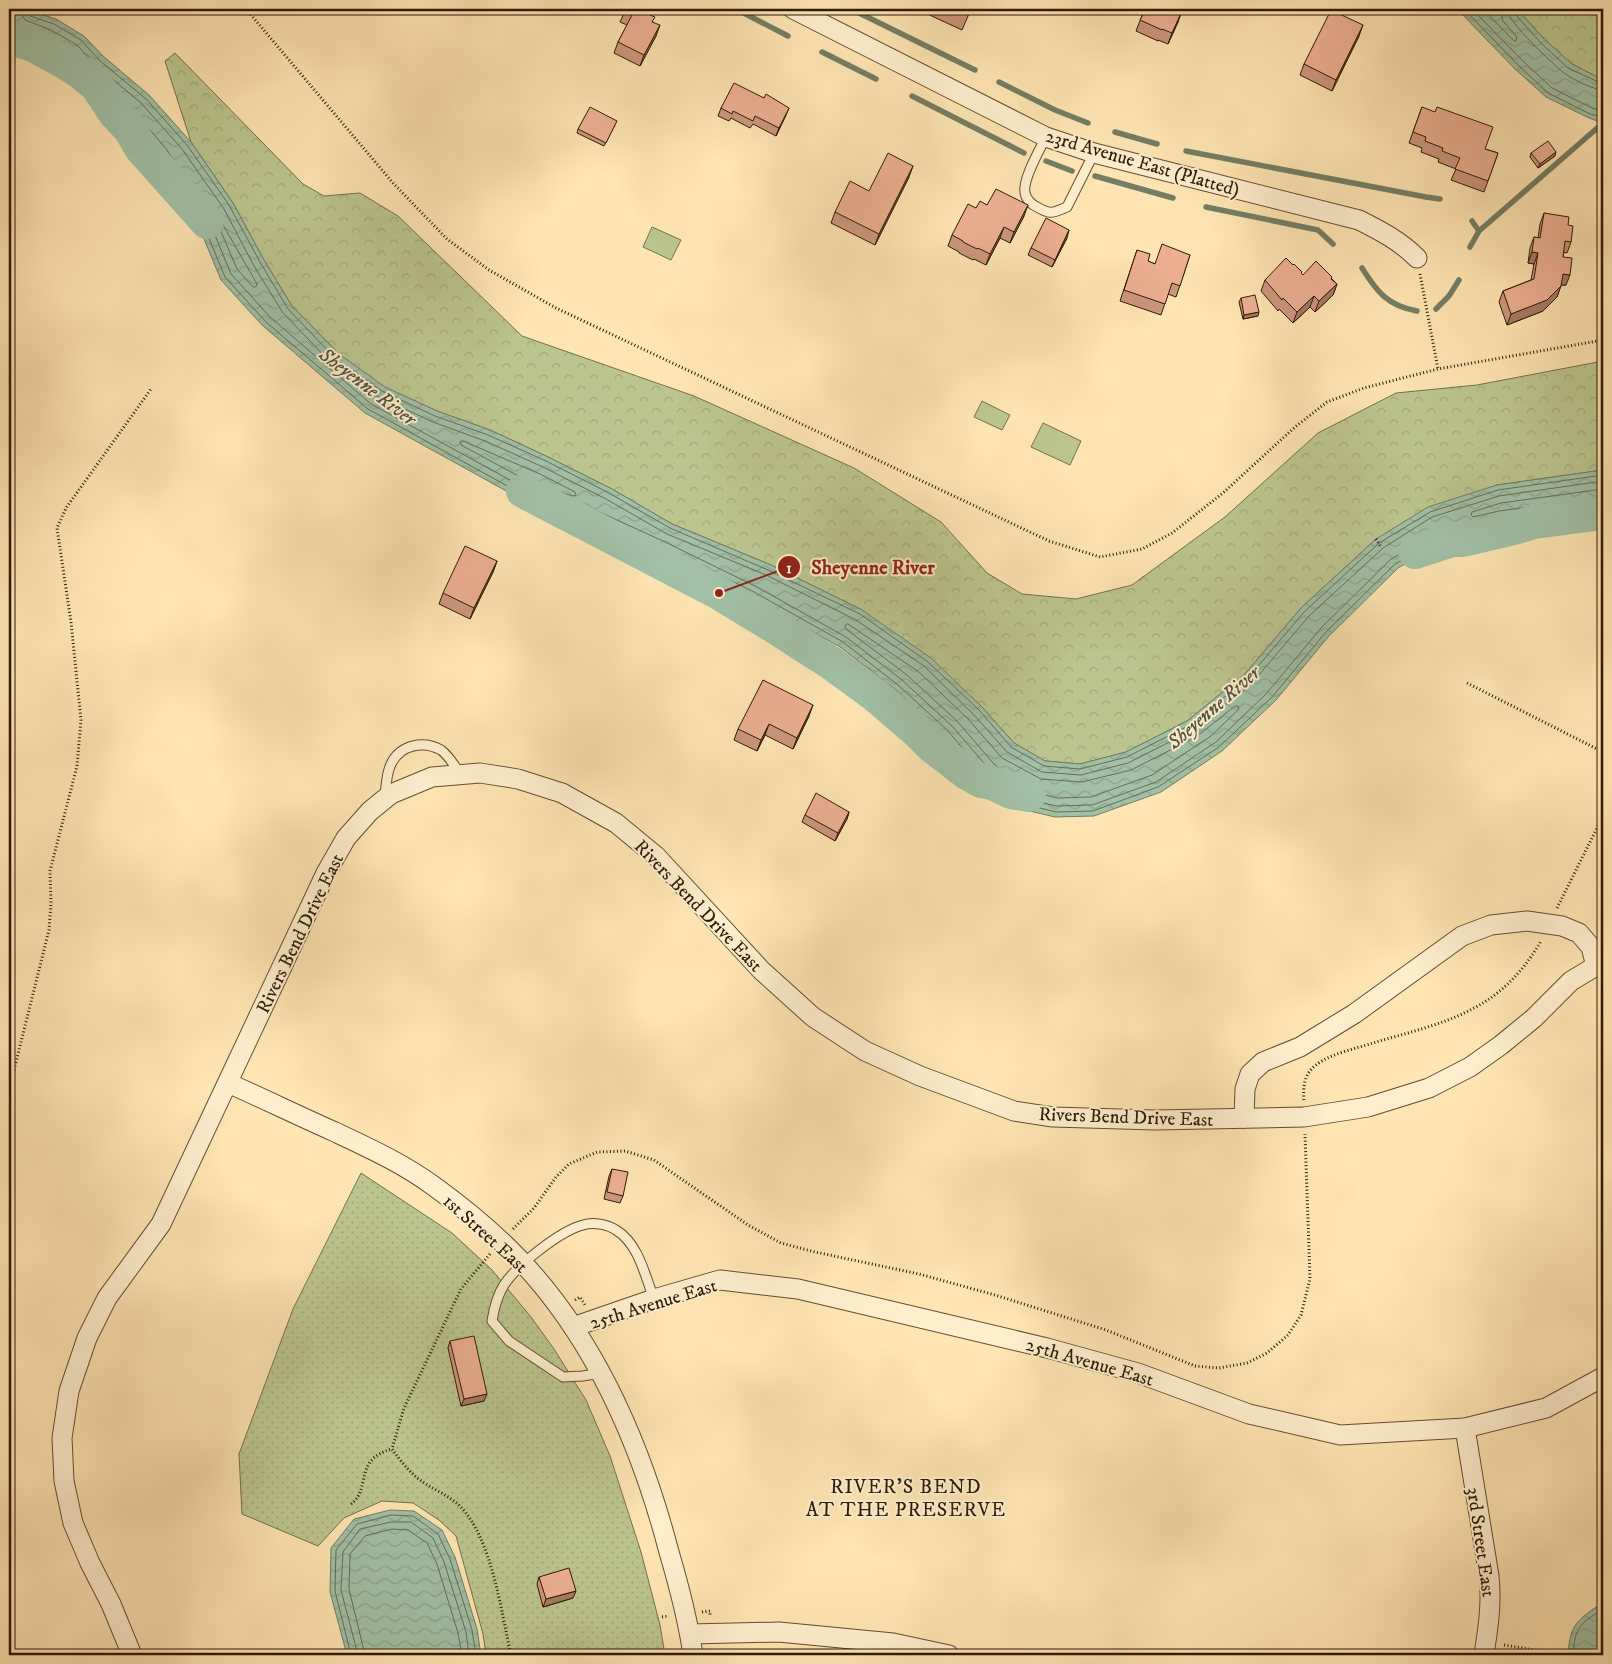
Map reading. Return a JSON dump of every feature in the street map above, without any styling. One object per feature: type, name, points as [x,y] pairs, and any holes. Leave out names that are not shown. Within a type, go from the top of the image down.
[{"type":"street","name":"23rd Avenue East (Platted)","points":[[793,9],[1046,137],[1094,153],[1359,220],[1385,233],[1417,258]]},
{"type":"street","name":"Rivers Bend Drive East","points":[[132,1655],[111,1604],[90,1563],[73,1523],[64,1481],[62,1447],[69,1391],[87,1338],[107,1298],[161,1224],[326,873],[346,838],[370,811],[391,794],[432,777],[480,773],[518,779],[562,793],[616,823],[656,856],[761,970],[813,1016],[865,1051],[912,1072],[1014,1111],[1053,1117],[1155,1120],[1304,1117],[1368,1108],[1429,1088],[1470,1067],[1534,1018],[1571,981],[1600,965]]},
{"type":"street","points":[[1244,1118],[1245,1089],[1250,1074],[1263,1062],[1300,1047],[1354,1014],[1462,936],[1491,925],[1527,921],[1562,926],[1579,933],[1591,947],[1600,965]]},
{"type":"street","name":"1st Street East","points":[[228,1083],[374,1150],[403,1166],[434,1186],[523,1264],[573,1327],[601,1373],[637,1452],[663,1529],[690,1634],[692,1655]]},
{"type":"street","name":"25th Avenue East","points":[[573,1327],[720,1280],[798,1289],[1047,1348],[1138,1373],[1249,1414],[1340,1435],[1464,1428],[1546,1408],[1603,1378]]},
{"type":"street","name":"3rd Street East","points":[[1464,1428],[1489,1576],[1491,1598],[1485,1649]]},
{"type":"street","points":[[690,1634],[779,1632],[894,1643],[948,1655]]},
{"type":"lane","points":[[1046,137],[1027,177],[1025,193],[1031,204],[1047,213],[1052,213],[1066,207],[1094,153]]},
{"type":"lane","points":[[385,798],[387,778],[391,764],[398,753],[413,745],[425,745],[441,750],[460,775]]},
{"type":"lane","points":[[601,1373],[562,1377],[509,1341],[492,1321],[495,1304],[505,1284],[523,1264],[564,1232],[584,1224],[603,1224],[625,1237],[638,1254],[654,1300]]},
{"type":"path","points":[[246,9],[393,183],[447,239],[489,270],[556,308],[1040,536],[1100,557],[1142,549],[1172,533],[1223,493],[1294,427],[1327,402],[1364,388],[1438,369],[1603,340]]},
{"type":"path","points":[[1417,258],[1438,369]]},
{"type":"path","points":[[9,1090],[49,930],[51,903],[50,871],[77,766],[81,720],[71,622],[57,528],[66,508],[151,389]]},
{"type":"path","points":[[1376,539],[1381,547]]},
{"type":"path","points":[[1467,683],[1603,752]]},
{"type":"path","points":[[1304,1099],[1304,1086],[1310,1071],[1322,1061],[1439,1023],[1475,1008],[1509,984],[1534,952],[1550,924],[1598,826],[1603,810]]},
{"type":"path","points":[[517,1225],[534,1208],[556,1177],[569,1164],[597,1152],[626,1151],[654,1160],[748,1225],[781,1243],[919,1274],[995,1295],[1106,1330],[1195,1366],[1219,1368],[1247,1363],[1267,1353],[1288,1336],[1301,1315],[1310,1279],[1306,1141]]},
{"type":"path","points":[[486,1258],[461,1289],[404,1408],[392,1449],[399,1460],[420,1480],[458,1504],[470,1519],[484,1546],[512,1655]]},
{"type":"path","points":[[351,1504],[357,1499],[364,1472],[369,1463],[382,1452],[392,1449]]},
{"type":"path","points":[[1485,1649],[1559,1654]]},
{"type":"green space","points":[[1517,9],[1603,9],[1603,80],[1572,64],[1545,40]]},
{"type":"green space","points":[[175,53],[303,184],[324,196],[360,193],[398,216],[522,336],[694,396],[854,468],[941,522],[987,573],[1022,594],[1076,599],[1132,585],[1225,517],[1318,433],[1396,393],[1477,385],[1603,361],[1603,470],[1497,485],[1376,539],[1301,608],[1245,674],[1187,721],[1126,752],[1080,764],[1045,761],[1014,743],[982,707],[862,610],[771,565],[672,524],[612,489],[548,457],[490,430],[437,411],[384,387],[339,354],[292,306],[233,203],[191,142],[165,61]]},
{"type":"green space","points":[[652,227],[681,240],[671,260],[643,247]]},
{"type":"green space","points":[[982,401],[1010,415],[1002,430],[974,417]]},
{"type":"green space","points":[[1043,423],[1081,441],[1070,465],[1031,447]]},
{"type":"green space","points":[[361,1173],[452,1233],[492,1270],[531,1317],[554,1349],[586,1400],[610,1456],[641,1552],[660,1625],[665,1655],[486,1655],[483,1634],[456,1536],[439,1520],[413,1503],[382,1501],[344,1518],[318,1546],[242,1514],[239,1454],[293,1309]]},
{"type":"water","points":[[9,9],[26,9],[56,19],[84,36],[103,56],[149,95],[191,142],[233,203],[292,306],[339,354],[385,387],[437,411],[490,430],[548,457],[612,489],[672,524],[771,565],[862,610],[931,658],[982,707],[1014,743],[1045,761],[1080,764],[1126,752],[1187,721],[1245,674],[1301,608],[1376,539],[1428,507],[1497,485],[1603,470],[1603,516],[1502,530],[1441,544],[1398,568],[1329,636],[1276,700],[1222,751],[1161,792],[1094,816],[1055,817],[1017,808],[981,778],[943,734],[895,689],[840,647],[752,597],[658,551],[591,521],[528,503],[365,413],[262,325],[221,280],[195,217],[157,156],[119,109],[86,76],[45,53],[9,50]]},
{"type":"water","points":[[1457,9],[1517,9],[1545,40],[1572,64],[1603,80],[1603,123],[1546,97],[1515,69]]},
{"type":"water","points":[[390,1510],[414,1511],[442,1530],[455,1557],[477,1629],[481,1655],[347,1655],[330,1592],[331,1548],[354,1519]]},
{"type":"water","points":[[1603,1602],[1603,1655],[1568,1655],[1573,1629],[1581,1618]]},
{"type":"building","points":[[626,9],[653,9],[650,15],[655,17],[652,22],[660,25],[644,55],[618,42],[632,15],[624,11]]},
{"type":"building","points":[[952,9],[971,9],[968,15]]},
{"type":"building","points":[[1146,9],[1176,9],[1182,11],[1172,33],[1140,20]]},
{"type":"building","points":[[1331,10],[1363,25],[1336,80],[1304,64]]},
{"type":"building","points":[[734,83],[764,98],[766,94],[789,108],[779,128],[755,116],[753,121],[733,111],[732,114],[721,108]]},
{"type":"building","points":[[590,107],[617,121],[606,143],[578,129]]},
{"type":"building","points":[[1422,107],[1435,112],[1437,107],[1493,127],[1485,149],[1498,153],[1488,181],[1455,169],[1460,158],[1442,151],[1443,148],[1425,141],[1426,137],[1413,132]]},
{"type":"building","points":[[1548,141],[1556,152],[1540,164],[1531,153]]},
{"type":"building","points":[[888,153],[913,166],[879,234],[835,212],[850,181],[869,191]]},
{"type":"building","points":[[996,189],[1028,205],[1014,232],[1004,227],[990,254],[952,235],[968,204],[976,208],[980,201],[987,205]]},
{"type":"building","points":[[1544,213],[1569,217],[1568,225],[1573,226],[1571,242],[1565,241],[1563,257],[1572,258],[1570,275],[1563,274],[1561,286],[1547,300],[1511,314],[1503,291],[1534,279],[1538,253],[1532,252],[1534,237],[1540,238]]},
{"type":"building","points":[[1046,218],[1069,230],[1055,260],[1031,248]]},
{"type":"building","points":[[1162,244],[1190,255],[1180,286],[1172,283],[1165,304],[1124,290],[1137,250],[1150,254],[1148,261],[1155,264]]},
{"type":"building","points":[[1286,258],[1303,275],[1316,261],[1337,284],[1319,301],[1314,296],[1297,312],[1283,298],[1282,300],[1265,280]]},
{"type":"building","points":[[1255,295],[1259,312],[1244,315],[1241,298]]},
{"type":"building","points":[[465,546],[497,561],[474,608],[443,593]]},
{"type":"building","points":[[763,680],[813,705],[797,738],[769,724],[761,740],[738,729]]},
{"type":"building","points":[[816,793],[849,812],[838,833],[805,815]]},
{"type":"building","points":[[612,1169],[628,1172],[623,1196],[607,1192]]},
{"type":"building","points":[[474,1336],[487,1394],[464,1399],[450,1341]]},
{"type":"building","points":[[569,1568],[576,1591],[546,1599],[539,1577]]},
{"type":"waterway","points":[[736,9],[788,36]]},
{"type":"waterway","points":[[851,9],[975,70]]},
{"type":"waterway","name":"Sheyenne River","points":[[9,37],[33,45],[61,60],[97,86],[115,113],[130,129],[141,148],[207,222]]},
{"type":"waterway","points":[[822,52],[876,79]]},
{"type":"waterway","points":[[999,82],[1055,110],[1088,123]]},
{"type":"waterway","points":[[912,96],[1024,153]]},
{"type":"waterway","points":[[1472,221],[1479,231],[1603,123]]},
{"type":"waterway","points":[[1115,132],[1157,144]]},
{"type":"waterway","points":[[1186,151],[1440,199]]},
{"type":"waterway","points":[[1046,161],[1072,171]]},
{"type":"waterway","points":[[1095,176],[1173,198]]},
{"type":"waterway","points":[[1206,207],[1318,230],[1333,244]]},
{"type":"waterway","points":[[1470,247],[1479,231]]},
{"type":"waterway","points":[[1362,268],[1384,297],[1398,306],[1417,311]]},
{"type":"waterway","points":[[1436,309],[1449,296],[1459,280]]},
{"type":"waterway","name":"Sheyenne River","points":[[523,491],[719,593],[831,663],[875,695],[932,746],[967,773],[981,781],[992,783],[1011,792],[1029,795]]},
{"type":"waterway","name":"Sheyenne River","points":[[1415,552],[1452,540],[1463,540],[1534,522],[1603,513]]},
{"type":"place","name":"Sheyenne River","points":[[719,593]]},
{"type":"district","name":"RIVER'S BEND AT THE PRESERVE","points":[[906,1498]]}]
